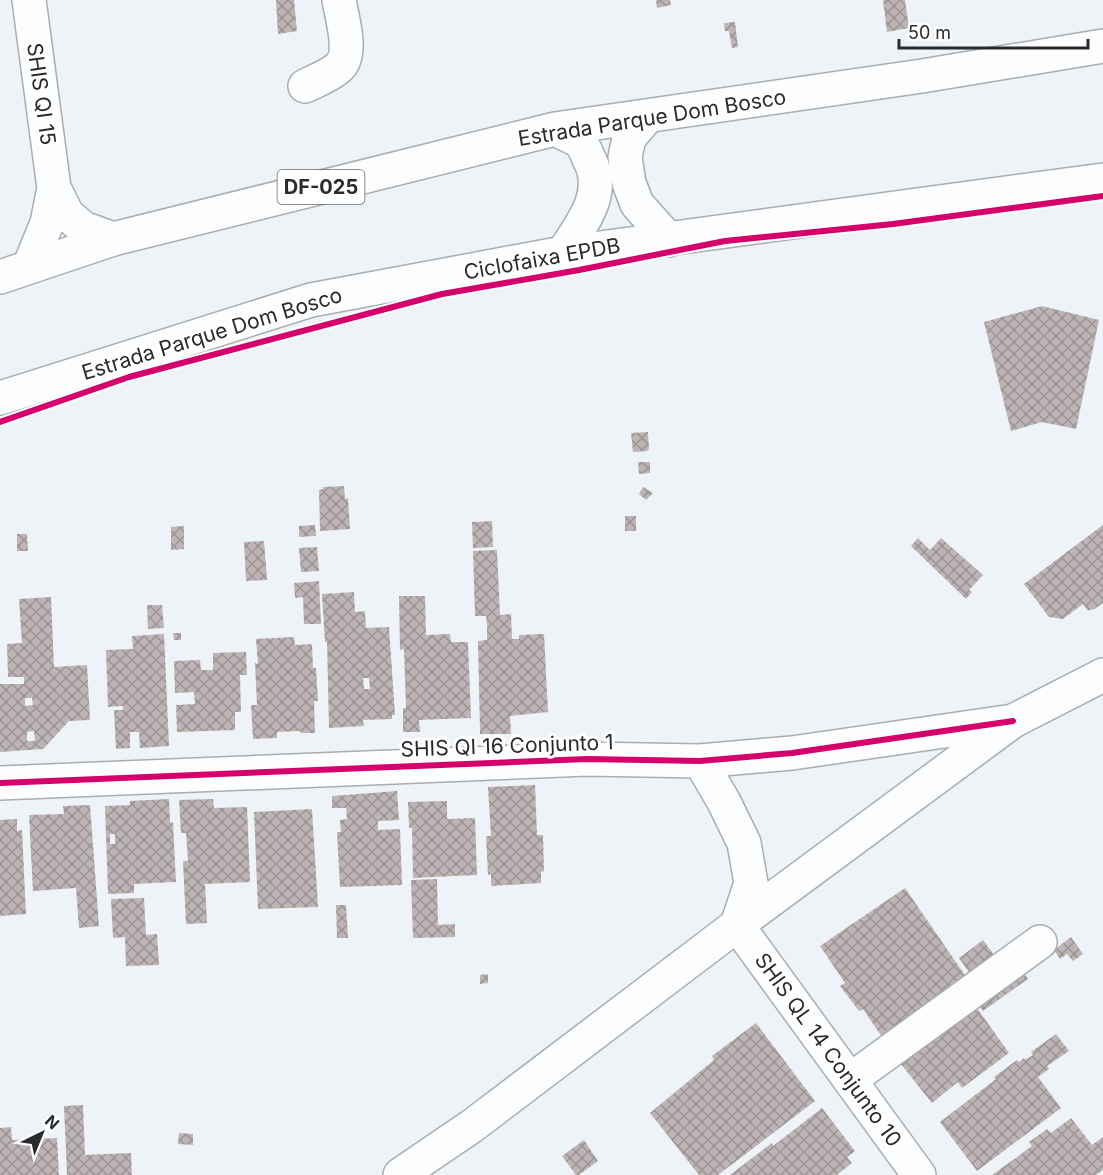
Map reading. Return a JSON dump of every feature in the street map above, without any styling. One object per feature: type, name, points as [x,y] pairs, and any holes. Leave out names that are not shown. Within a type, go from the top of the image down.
[{"type":"street","name":"SHIS QI 15","points":[[15,272],[47,224],[54,188],[29,0]]},
{"type":"street","points":[[305,87],[339,68],[345,59],[347,51],[339,0]]},
{"type":"street","name":"Estrada Parque Dom Bosco","points":[[15,272],[113,239],[555,129],[922,76],[1103,46]]},
{"type":"street","points":[[647,117],[629,138],[625,158],[629,183],[637,204],[669,240]]},
{"type":"street","points":[[555,129],[580,142],[597,178],[592,204],[563,253]]},
{"type":"street","name":"Estrada Parque Dom Bosco","points":[[0,398],[311,300],[563,253],[1103,180]]},
{"type":"street","name":"SHIS QI 15","points":[[54,188],[67,214],[83,228],[113,239]]},
{"type":"street","points":[[400,1175],[471,1126],[1013,721],[1103,675]]},
{"type":"street","name":"SHIS QI 16 Conjunto 1","points":[[0,783],[586,759],[700,760],[792,753],[1013,721]]},
{"type":"street","points":[[700,760],[744,843],[751,883],[737,925]]},
{"type":"street","name":"SHIS QL 14 Conjunto 10","points":[[737,925],[920,1175]]},
{"type":"street","points":[[850,1080],[1040,942]]},
{"type":"street","points":[[435,1175],[471,1126]]},
{"type":"building","points":[[276,0],[294,0],[297,31],[278,34]]},
{"type":"building","points":[[656,0],[670,0],[671,5],[657,8]]},
{"type":"building","points":[[883,0],[905,0],[909,28],[887,32]]},
{"type":"building","points":[[735,22],[738,47],[732,48],[729,31],[725,31],[724,23]]},
{"type":"building","points":[[1042,306],[1099,320],[1076,429],[1042,422],[1011,431],[984,322]]},
{"type":"building","points":[[648,432],[649,449],[633,452],[631,433]]},
{"type":"building","points":[[638,462],[650,462],[650,473],[639,474]]},
{"type":"building","points":[[344,486],[345,499],[348,498],[350,529],[320,531],[319,490],[323,487]]},
{"type":"building","points":[[643,487],[653,493],[646,500],[639,494]]},
{"type":"building","points":[[625,516],[636,516],[636,531],[625,531]]},
{"type":"building","points":[[492,521],[493,547],[473,548],[472,522]]},
{"type":"building","points":[[315,525],[316,536],[299,537],[299,526]]},
{"type":"building","points":[[1103,525],[1103,603],[1088,611],[1083,604],[1063,619],[1049,617],[1024,584]]},
{"type":"building","points":[[184,526],[184,549],[171,550],[171,527]]},
{"type":"building","points":[[17,534],[27,534],[28,551],[17,551]]},
{"type":"building","points":[[918,538],[930,550],[941,538],[983,575],[969,590],[972,592],[966,599],[911,546]]},
{"type":"building","points":[[264,541],[267,580],[246,581],[244,542]]},
{"type":"building","points":[[317,547],[319,571],[301,572],[299,548]]},
{"type":"building","points":[[497,550],[500,615],[511,614],[512,639],[519,639],[519,635],[544,634],[548,712],[510,716],[511,734],[480,734],[478,641],[487,640],[487,624],[486,616],[475,616],[473,551]]},
{"type":"building","points":[[319,581],[321,624],[304,624],[303,597],[295,598],[294,583]]},
{"type":"building","points":[[354,592],[355,612],[365,611],[366,628],[389,627],[395,715],[392,715],[392,719],[363,720],[364,726],[329,728],[327,642],[325,642],[322,594]],"holes":[[[363,678],[369,678],[370,689],[364,689]]]},
{"type":"building","points":[[399,596],[425,596],[426,635],[450,634],[451,642],[468,642],[471,718],[419,720],[420,732],[403,732],[403,708],[406,708],[404,649],[400,650]]},
{"type":"building","points":[[51,597],[54,667],[87,665],[90,720],[69,721],[43,749],[0,752],[0,684],[24,684],[24,677],[8,677],[7,644],[22,643],[19,599]],"holes":[[[25,698],[32,698],[33,705],[25,706]],[[34,731],[35,741],[27,741],[27,732]]]},
{"type":"building","points":[[147,605],[162,605],[164,628],[148,629]]},
{"type":"building","points":[[173,633],[181,633],[181,640],[174,640]]},
{"type":"building","points":[[164,634],[169,746],[140,748],[139,732],[130,732],[130,748],[116,749],[114,710],[123,710],[123,706],[108,707],[106,650],[133,649],[132,636]]},
{"type":"building","points":[[294,637],[295,645],[312,644],[318,701],[314,701],[315,733],[277,732],[277,738],[253,739],[251,705],[257,705],[256,639]]},
{"type":"building","points":[[246,652],[247,675],[240,675],[241,712],[235,712],[235,730],[177,732],[176,705],[195,704],[194,692],[175,693],[174,661],[200,660],[201,670],[213,670],[213,653]]},
{"type":"building","points":[[535,785],[537,835],[543,835],[544,871],[541,872],[541,883],[491,886],[491,874],[488,875],[486,836],[491,836],[488,787]]},
{"type":"building","points":[[397,791],[399,820],[378,821],[378,830],[400,829],[402,885],[340,887],[337,832],[341,832],[340,820],[347,819],[346,808],[332,808],[332,796]]},
{"type":"building","points":[[169,799],[170,822],[173,823],[176,882],[134,884],[134,893],[108,894],[105,806],[130,805],[130,801]],"holes":[[[110,834],[115,834],[115,844],[110,844]]]},
{"type":"building","points":[[213,799],[214,808],[247,807],[250,882],[205,884],[207,923],[186,924],[183,861],[188,861],[186,833],[181,833],[179,800]]},
{"type":"building","points":[[447,801],[447,819],[475,818],[477,875],[413,878],[412,828],[409,828],[408,802]]},
{"type":"building","points":[[90,805],[99,926],[79,928],[76,888],[33,891],[29,815],[64,814],[63,806]]},
{"type":"building","points":[[312,809],[318,907],[258,909],[254,812]]},
{"type":"building","points":[[17,819],[17,831],[22,830],[26,914],[0,916],[0,820]]},
{"type":"building","points":[[437,879],[438,925],[455,924],[455,937],[413,938],[411,880]]},
{"type":"building","points":[[905,888],[971,984],[886,1043],[863,1009],[859,1011],[840,986],[845,983],[820,946]]},
{"type":"building","points":[[144,898],[146,935],[157,934],[159,965],[126,966],[125,937],[113,938],[111,899]]},
{"type":"building","points":[[336,905],[346,905],[348,938],[337,938]]},
{"type":"building","points":[[1071,937],[1083,954],[1073,961],[1067,954],[1060,959],[1054,950]]},
{"type":"building","points":[[983,940],[1001,964],[976,982],[959,958]]},
{"type":"building","points":[[1017,964],[1028,979],[983,1011],[972,997]]},
{"type":"building","points":[[488,974],[488,983],[480,984],[480,975]]},
{"type":"building","points":[[972,1001],[1009,1053],[962,1088],[958,1082],[932,1103],[896,1058]]},
{"type":"building","points":[[756,1023],[815,1101],[718,1175],[699,1175],[650,1113],[714,1060],[712,1056]]},
{"type":"building","points":[[1056,1034],[1069,1051],[1047,1066],[1049,1069],[1038,1077],[1061,1108],[977,1171],[940,1122],[996,1079],[994,1077],[1017,1060],[1019,1062],[1033,1055],[1031,1052]]},
{"type":"building","points":[[83,1105],[85,1155],[131,1153],[132,1175],[67,1175],[64,1106]]},
{"type":"building","points":[[822,1108],[855,1151],[847,1157],[852,1163],[837,1175],[730,1175],[772,1143],[773,1146]]},
{"type":"building","points":[[1071,1118],[1092,1145],[1103,1137],[1103,1170],[1096,1175],[992,1175],[1032,1146],[1029,1142],[1047,1129],[1051,1133]]},
{"type":"building","points":[[11,1127],[12,1140],[57,1138],[59,1175],[0,1175],[0,1128]]},
{"type":"building","points":[[179,1133],[193,1134],[193,1145],[178,1144]]},
{"type":"building","points":[[584,1140],[598,1161],[576,1175],[562,1156]]},
{"type":"cycle path","name":"Ciclofaixa EPDB","points":[[0,422],[129,377],[442,294],[725,241],[893,224],[1103,196]]},
{"type":"cycle path","points":[[0,783],[587,759],[700,761],[792,753],[1013,721]]}]
